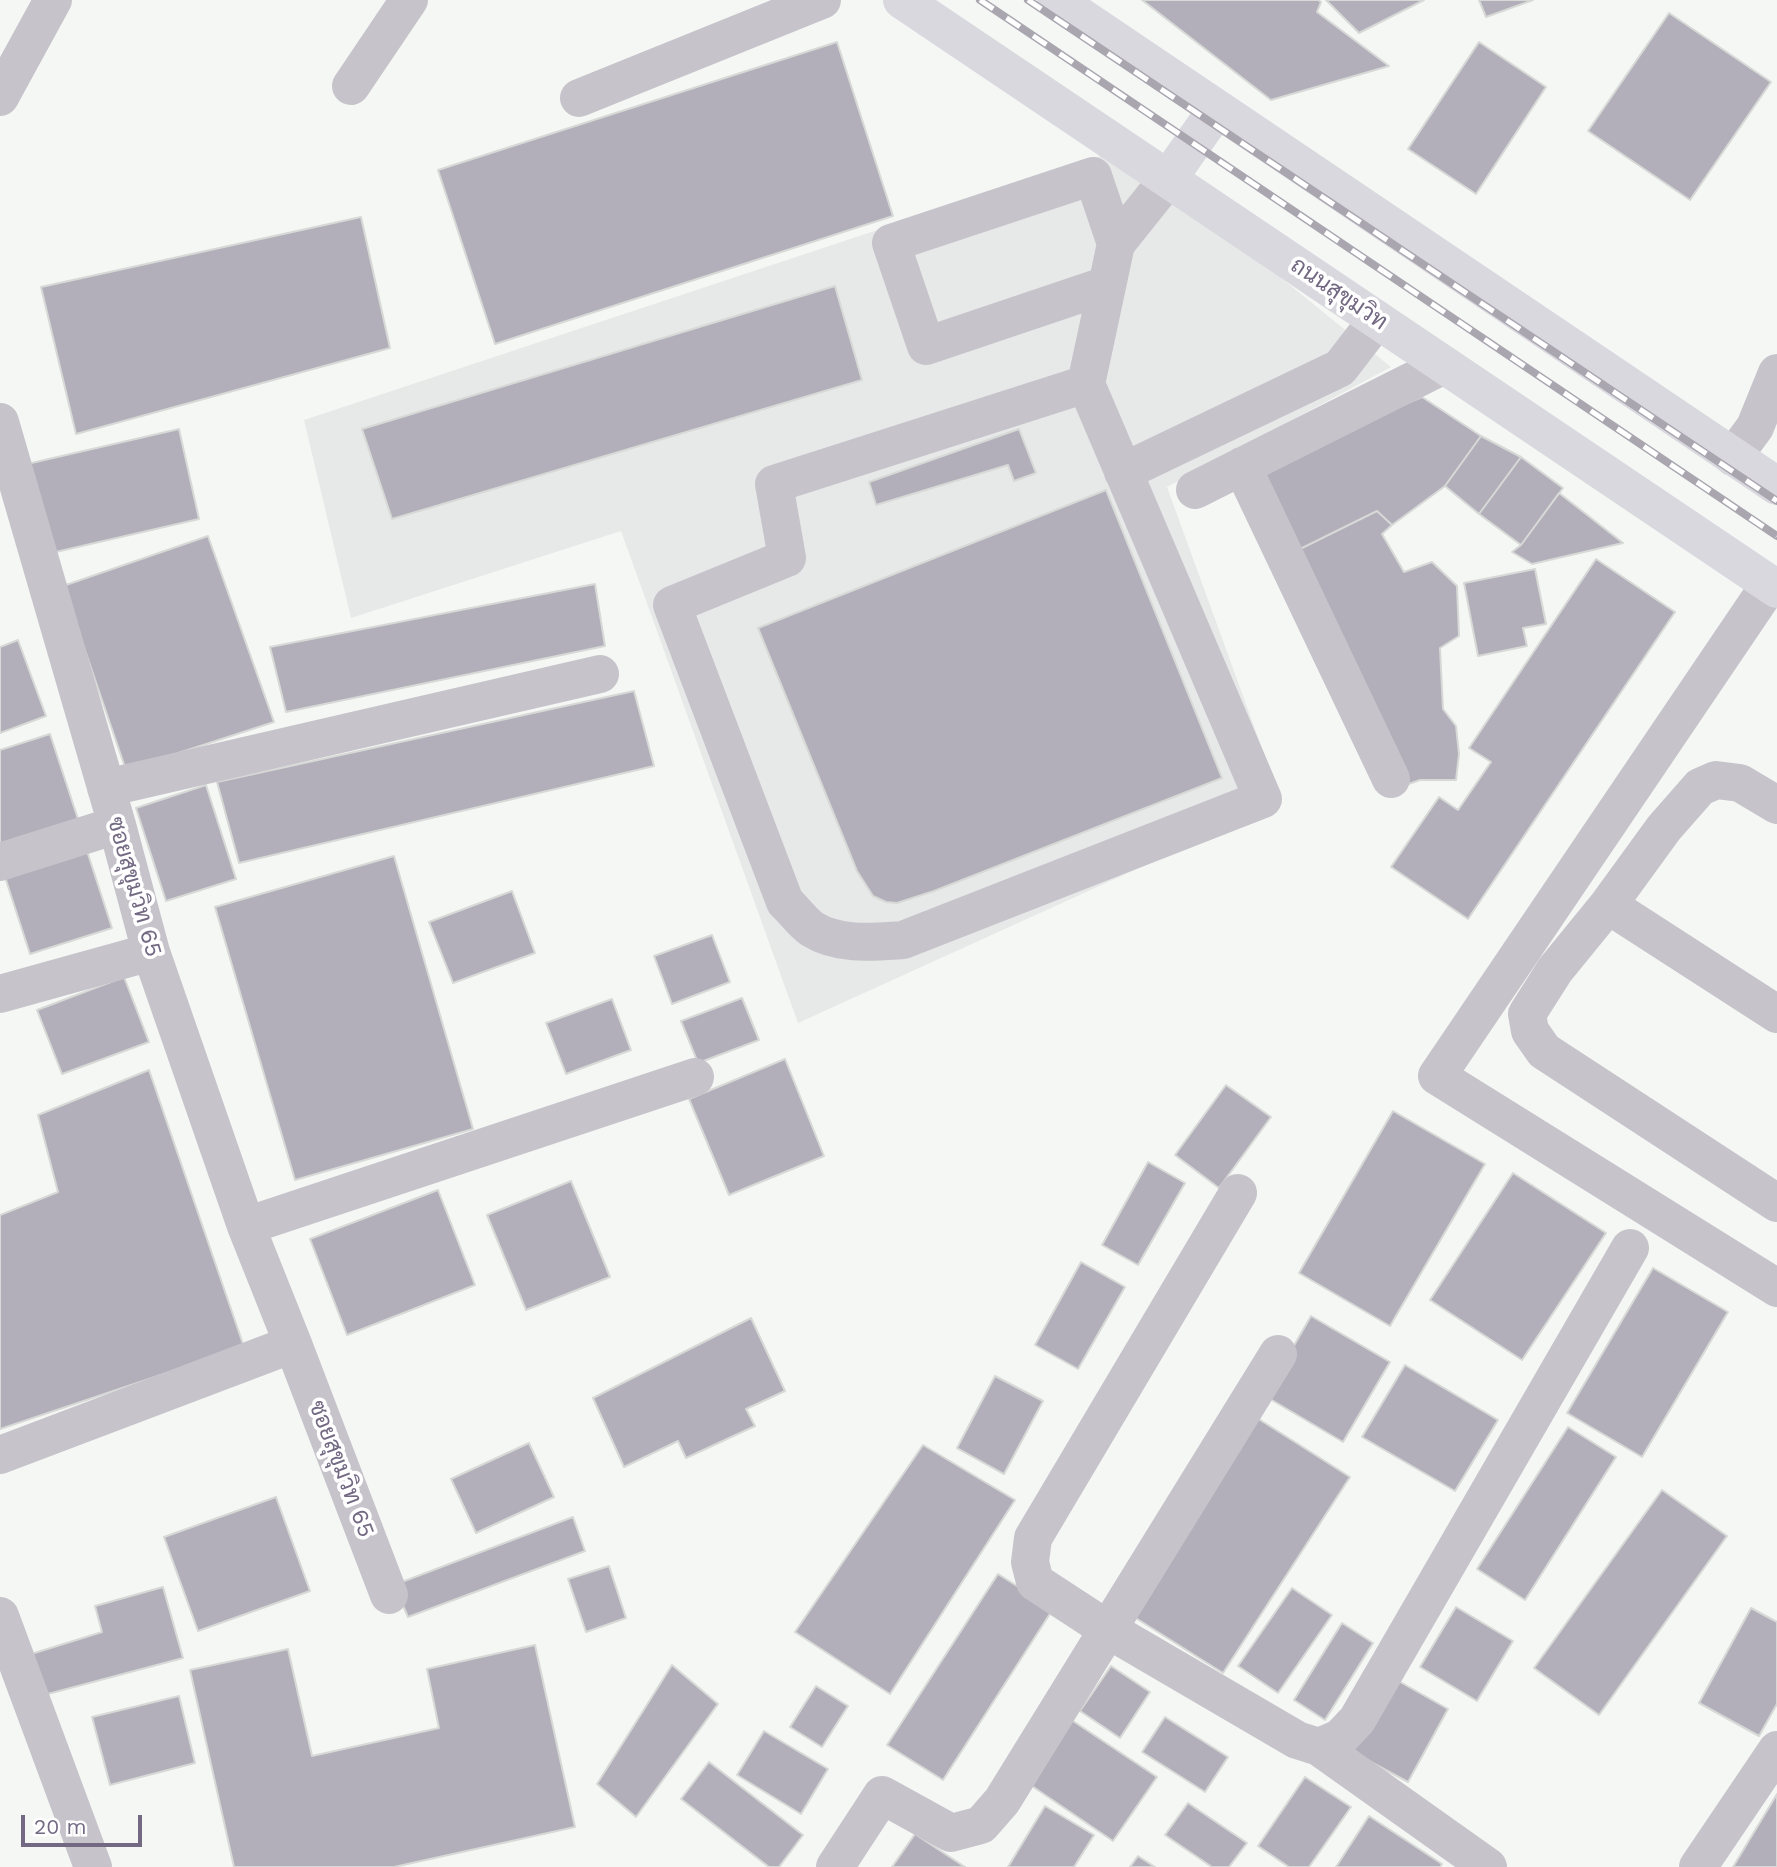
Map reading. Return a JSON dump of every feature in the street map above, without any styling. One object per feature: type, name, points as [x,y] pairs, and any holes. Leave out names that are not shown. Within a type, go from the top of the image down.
[{"type":"main road","name":"ถนนสุขุมวิท","points":[[902,0],[1773,586]]},
{"type":"main road","points":[[1056,0],[1217,109],[1755,433],[1777,486]]},
{"type":"main road","points":[[1168,179],[1217,109]]},
{"type":"street","points":[[0,97],[53,0]]},
{"type":"street","points":[[351,86],[410,0]]},
{"type":"street","points":[[579,99],[822,0]]},
{"type":"street","points":[[1107,285],[926,346],[891,243],[1093,176],[1116,244]]},
{"type":"street","points":[[1086,384],[774,484],[787,558],[672,605],[785,902],[813,929],[842,940],[903,940],[1263,799],[1086,384],[1116,244],[1168,179]]},
{"type":"street","points":[[1123,472],[1340,368],[1377,320]]},
{"type":"street","points":[[1195,490],[1444,365]]},
{"type":"street","points":[[1755,433],[1776,376]]},
{"type":"street","name":"ซอยสุขุมวิท 65","points":[[0,422],[152,952],[246,1226],[389,1595]]},
{"type":"street","points":[[1242,466],[1391,779]]},
{"type":"street","points":[[1773,586],[1437,1076],[1777,1288]]},
{"type":"street","points":[[106,788],[600,674]]},
{"type":"street","points":[[1777,805],[1740,783],[1716,780],[1700,787],[1664,828],[1608,905],[1555,970],[1527,1014],[1530,1031],[1544,1051],[1777,1203]]},
{"type":"street","points":[[0,862],[117,825]]},
{"type":"street","points":[[1608,905],[1777,1014]]},
{"type":"street","points":[[0,994],[152,952]]},
{"type":"street","points":[[246,1226],[695,1077]]},
{"type":"street","points":[[1238,1193],[1033,1538],[1030,1562],[1035,1582],[1107,1629],[1297,1740],[1319,1747],[1488,1867]]},
{"type":"street","points":[[1319,1747],[1340,1738],[1357,1720],[1630,1248]]},
{"type":"street","points":[[0,1455],[293,1344]]},
{"type":"street","points":[[835,1867],[883,1795],[951,1833],[981,1825],[1002,1801],[1278,1354]]},
{"type":"street","points":[[0,1616],[93,1867]]},
{"type":"street","points":[[1698,1867],[1777,1750]]},
{"type":"shaded area","points":[[1122,149],[1391,367],[1167,487],[1282,803],[798,1023],[621,531],[351,618],[304,420]]},
{"type":"building","points":[[1142,0],[1318,0],[1321,2],[1317,12],[1389,66],[1271,100]]},
{"type":"building","points":[[1326,0],[1424,0],[1359,33]]},
{"type":"building","points":[[1479,0],[1533,0],[1486,17]]},
{"type":"building","points":[[1669,13],[1771,82],[1690,200],[1588,131]]},
{"type":"building","points":[[837,42],[893,216],[495,344],[438,170]]},
{"type":"building","points":[[1479,42],[1546,87],[1476,194],[1408,149]]},
{"type":"building","points":[[361,217],[390,348],[76,434],[41,287]]},
{"type":"building","points":[[835,286],[862,380],[392,519],[362,429]]},
{"type":"building","points":[[1422,397],[1481,436],[1445,486],[1392,525],[1377,511],[1296,551],[1256,467]]},
{"type":"building","points":[[179,429],[199,519],[47,554],[27,464]]},
{"type":"building","points":[[1019,429],[1036,473],[1014,481],[1008,465],[876,505],[869,482]]},
{"type":"building","points":[[1481,436],[1521,457],[1479,514],[1445,486]]},
{"type":"building","points":[[1521,457],[1563,488],[1521,545],[1479,514]]},
{"type":"building","points":[[1106,490],[1222,778],[934,891],[897,903],[886,902],[873,896],[857,871],[758,628]]},
{"type":"building","points":[[1559,493],[1623,543],[1532,564],[1512,552],[1521,545]]},
{"type":"building","points":[[1377,511],[1392,525],[1382,534],[1404,572],[1432,562],[1457,586],[1459,636],[1440,648],[1443,709],[1456,726],[1459,754],[1456,780],[1420,780],[1403,786],[1296,551]]},
{"type":"building","points":[[208,536],[274,722],[126,770],[63,586]]},
{"type":"building","points":[[1596,559],[1675,612],[1468,919],[1391,867],[1439,797],[1458,810],[1491,762],[1469,748]]},
{"type":"building","points":[[1535,569],[1546,624],[1523,628],[1527,646],[1478,656],[1464,583]]},
{"type":"building","points":[[595,584],[605,646],[286,712],[270,647]]},
{"type":"building","points":[[18,640],[46,716],[0,733],[0,647]]},
{"type":"building","points":[[634,691],[654,766],[239,863],[217,782]]},
{"type":"building","points":[[50,734],[79,822],[0,845],[0,750]]},
{"type":"building","points":[[206,785],[236,879],[166,901],[136,808]]},
{"type":"building","points":[[87,851],[112,928],[30,954],[5,877]]},
{"type":"building","points":[[394,856],[473,1129],[295,1180],[215,907]]},
{"type":"building","points":[[512,891],[535,953],[453,983],[429,922]]},
{"type":"building","points":[[712,935],[730,982],[672,1004],[654,956]]},
{"type":"building","points":[[124,977],[149,1042],[62,1074],[37,1010]]},
{"type":"building","points":[[742,998],[759,1040],[698,1063],[681,1021]]},
{"type":"building","points":[[612,999],[631,1050],[566,1074],[546,1023]]},
{"type":"building","points":[[785,1059],[824,1156],[729,1195],[689,1099]]},
{"type":"building","points":[[149,1070],[244,1347],[0,1429],[0,1215],[58,1192],[38,1115]]},
{"type":"building","points":[[1226,1085],[1271,1117],[1219,1188],[1175,1155]]},
{"type":"building","points":[[1393,1111],[1485,1164],[1390,1326],[1299,1273]]},
{"type":"building","points":[[1148,1162],[1185,1183],[1138,1265],[1102,1245]]},
{"type":"building","points":[[1513,1173],[1606,1233],[1522,1360],[1430,1300]]},
{"type":"building","points":[[571,1181],[610,1277],[526,1310],[487,1215]]},
{"type":"building","points":[[438,1190],[475,1285],[347,1335],[310,1239]]},
{"type":"building","points":[[1081,1262],[1125,1287],[1078,1369],[1035,1345]]},
{"type":"building","points":[[1653,1268],[1728,1312],[1642,1457],[1567,1413]]},
{"type":"building","points":[[1311,1316],[1390,1362],[1343,1442],[1265,1396]]},
{"type":"building","points":[[751,1318],[785,1391],[746,1409],[755,1426],[686,1458],[678,1441],[624,1467],[593,1398]]},
{"type":"building","points":[[1405,1365],[1498,1420],[1455,1491],[1362,1437]]},
{"type":"building","points":[[995,1376],[1043,1401],[1004,1474],[957,1448]]},
{"type":"building","points":[[1246,1411],[1350,1477],[1223,1673],[1123,1610]]},
{"type":"building","points":[[1568,1427],[1616,1457],[1525,1600],[1477,1569]]},
{"type":"building","points":[[529,1443],[554,1497],[476,1533],[451,1479]]},
{"type":"building","points":[[923,1445],[1015,1500],[890,1694],[795,1632]]},
{"type":"building","points":[[1662,1490],[1727,1536],[1599,1715],[1534,1668]]},
{"type":"building","points":[[276,1497],[310,1591],[198,1631],[164,1537]]},
{"type":"building","points":[[573,1517],[585,1551],[408,1617],[394,1585]]},
{"type":"building","points":[[609,1566],[626,1618],[586,1632],[568,1579]]},
{"type":"building","points":[[998,1574],[1053,1609],[943,1780],[887,1745]]},
{"type":"building","points":[[163,1587],[183,1658],[44,1695],[28,1655],[102,1632],[95,1606]]},
{"type":"building","points":[[1292,1588],[1332,1615],[1278,1693],[1238,1666]]},
{"type":"building","points":[[1456,1607],[1513,1641],[1477,1701],[1420,1667]]},
{"type":"building","points":[[1751,1608],[1777,1622],[1777,1704],[1759,1736],[1699,1703]]},
{"type":"building","points":[[1342,1623],[1373,1643],[1325,1720],[1294,1700]]},
{"type":"building","points":[[535,1645],[575,1827],[394,1867],[234,1867],[190,1670],[288,1649],[312,1756],[439,1728],[427,1669]]},
{"type":"building","points":[[672,1665],[718,1704],[636,1817],[597,1784]]},
{"type":"building","points":[[1111,1666],[1150,1692],[1120,1738],[1080,1711]]},
{"type":"building","points":[[1386,1674],[1448,1709],[1408,1782],[1345,1748]]},
{"type":"building","points":[[816,1686],[848,1706],[822,1747],[790,1727]]},
{"type":"building","points":[[179,1696],[195,1763],[110,1785],[92,1717]]},
{"type":"building","points":[[1165,1717],[1228,1757],[1205,1792],[1142,1752]]},
{"type":"building","points":[[1070,1719],[1157,1777],[1113,1841],[1026,1782]]},
{"type":"building","points":[[764,1731],[828,1769],[801,1814],[737,1775]]},
{"type":"building","points":[[709,1762],[803,1835],[779,1867],[769,1867],[681,1799]]},
{"type":"building","points":[[1305,1777],[1351,1807],[1309,1867],[1289,1867],[1258,1846]]},
{"type":"building","points":[[1777,1794],[1777,1867],[1733,1867]]},
{"type":"building","points":[[1188,1803],[1247,1843],[1229,1867],[1212,1867],[1165,1835]]},
{"type":"building","points":[[1045,1806],[1094,1835],[1074,1867],[1008,1867]]},
{"type":"building","points":[[1369,1816],[1442,1864],[1440,1867],[1336,1867]]},
{"type":"building","points":[[915,1834],[965,1867],[892,1867]]},
{"type":"building","points":[[1138,1856],[1155,1867],[1130,1867]]},
{"type":"railway","points":[[980,0],[1777,536]]},
{"type":"railway","points":[[1028,0],[1777,501]]}]
